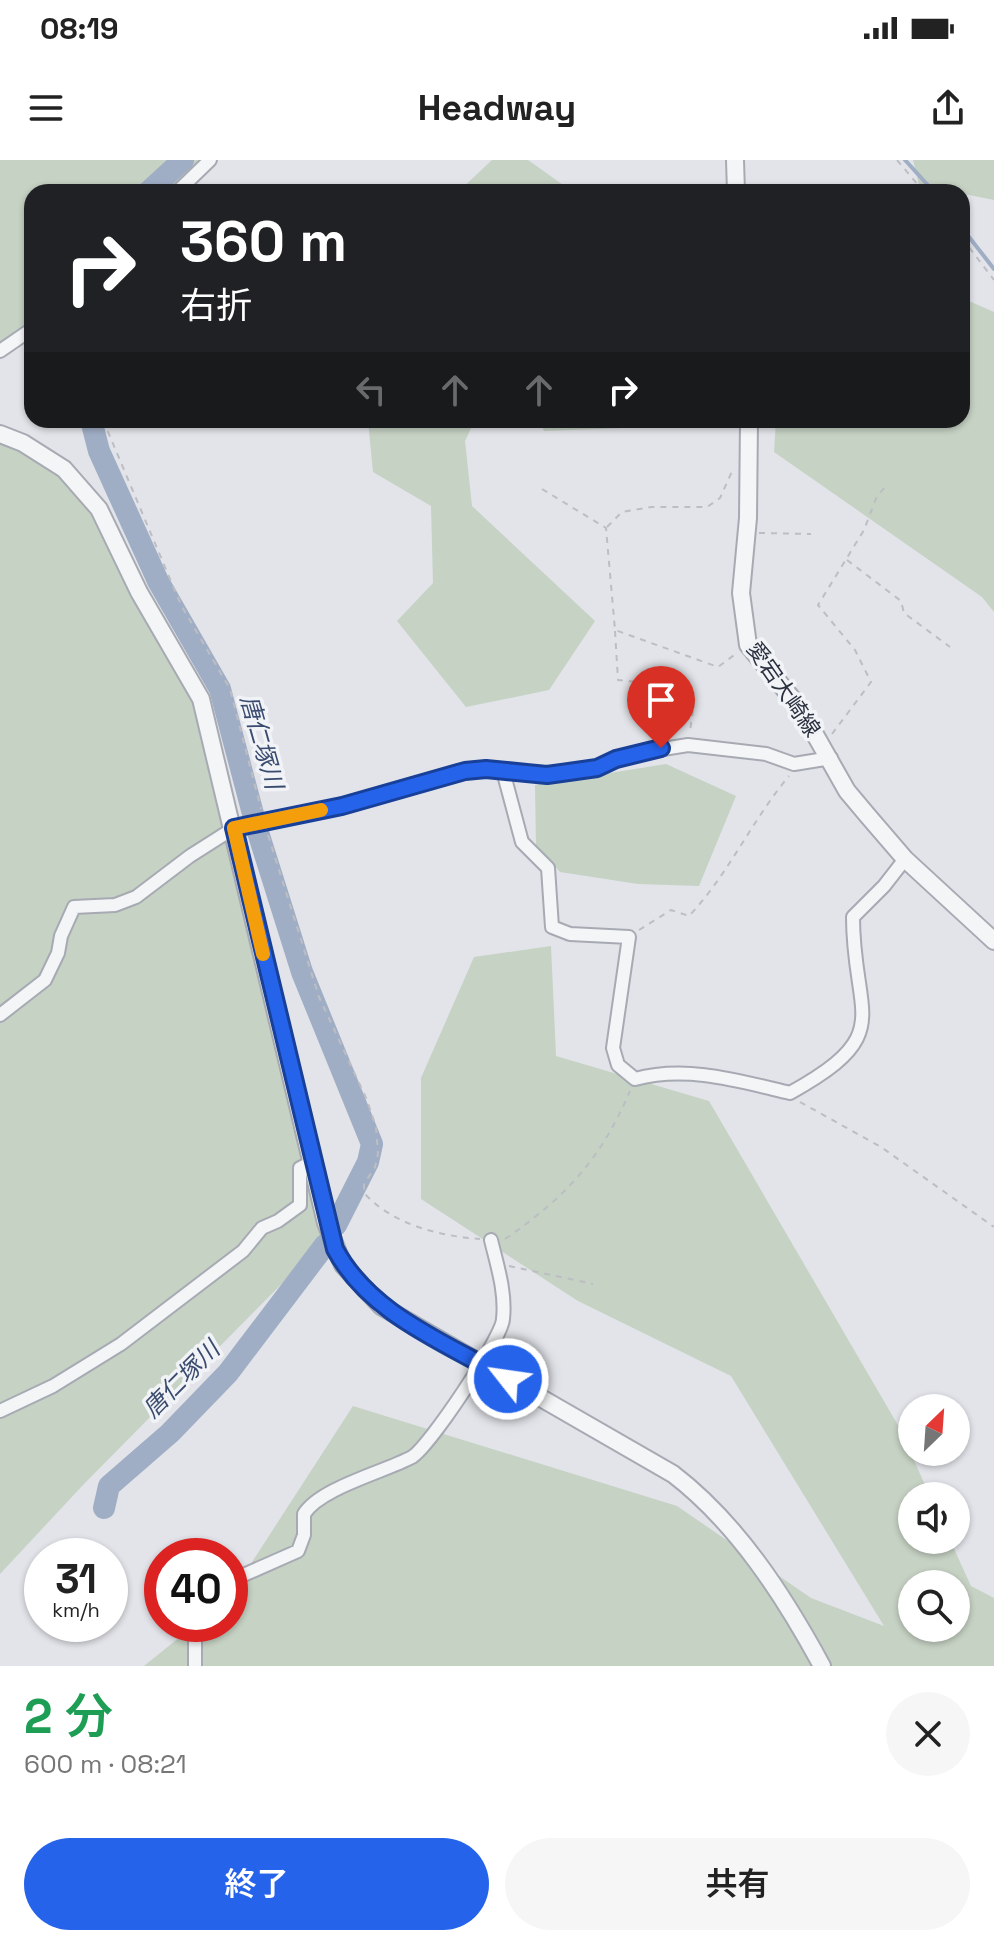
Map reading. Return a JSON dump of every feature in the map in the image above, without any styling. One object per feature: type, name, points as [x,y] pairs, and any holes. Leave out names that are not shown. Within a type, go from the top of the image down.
[{"type":"street","points":[[185,184],[210,160]]},
{"type":"street","points":[[735,160],[736,184]]},
{"type":"street","points":[[0,351],[24,334]]},
{"type":"street","name":"愛宕大崎線","points":[[749,428],[750,469],[741,593],[748,645],[800,708],[847,791],[905,859],[994,941]]},
{"type":"street","points":[[0,434],[23,443],[64,469],[99,509],[127,570],[201,699],[326,1223],[343,1265],[381,1306],[673,1474],[698,1493],[725,1520],[788,1608],[822,1666]]},
{"type":"street","points":[[0,1015],[45,980],[74,907],[115,905],[136,897],[190,856],[234,828],[264,819],[342,806],[465,771],[562,774],[597,768],[638,753],[688,745],[766,754],[794,764],[827,751]]},
{"type":"street","points":[[503,771],[522,842],[548,868],[552,927],[570,934],[629,937],[613,1048],[618,1065],[635,1079],[658,1073],[696,1073],[790,1093],[825,1073],[853,1050],[863,1027],[853,917],[905,859]]},
{"type":"street","points":[[0,1411],[53,1386],[121,1344],[243,1251],[262,1228],[300,1205],[300,1168],[312,1162]]},
{"type":"street","points":[[248,1573],[303,1546],[304,1514],[318,1498],[375,1475],[420,1451],[481,1363],[503,1323],[503,1295],[491,1240]]},
{"type":"street","points":[[195,1642],[195,1666]]},
{"type":"path","points":[[897,160],[917,184]]},
{"type":"path","points":[[970,248],[994,280]]},
{"type":"path","points":[[106,428],[181,605],[230,689],[264,819],[319,997],[367,1100],[376,1127],[378,1154],[375,1167],[364,1184],[364,1193],[412,1224],[436,1234],[491,1240],[495,1246],[531,1222],[581,1177],[613,1127],[635,1079]]},
{"type":"path","points":[[606,528],[622,512],[651,507],[707,507],[720,498],[733,468],[750,469]]},
{"type":"path","points":[[827,751],[871,682],[855,650],[818,605],[864,530],[877,496],[887,485]]},
{"type":"path","points":[[542,489],[606,528]]},
{"type":"path","points":[[606,528],[618,680],[664,685],[695,694],[688,745]]},
{"type":"path","points":[[746,533],[811,534]]},
{"type":"path","points":[[846,560],[901,601],[904,613],[950,647]]},
{"type":"path","points":[[615,630],[718,667],[748,645]]},
{"type":"path","points":[[629,937],[671,910],[689,916],[704,901],[794,764]]},
{"type":"path","points":[[790,1093],[881,1147],[994,1227]]},
{"type":"path","points":[[496,1263],[593,1284]]},
{"type":"green space","points":[[0,160],[203,160],[180,184],[24,184],[24,328],[0,344]]},
{"type":"green space","points":[[492,160],[528,160],[562,184],[466,184]]},
{"type":"green space","points":[[913,160],[994,160],[994,200],[970,195],[970,184],[919,184]]},
{"type":"green space","points":[[970,302],[994,312],[994,612],[982,597],[774,452],[776,428],[970,428]]},
{"type":"green space","points":[[369,428],[471,428],[465,441],[472,506],[595,621],[549,690],[466,707],[397,621],[433,583],[431,506],[373,472]]},
{"type":"green space","points":[[543,428],[624,428],[544,431]]},
{"type":"green space","points":[[0,442],[26,451],[38,459],[89,506],[188,691],[201,726],[323,1242],[34,1538],[24,1538],[24,1548],[0,1574]]},
{"type":"green space","points":[[666,764],[736,796],[699,886],[638,884],[560,872],[536,845],[535,785]]},
{"type":"green space","points":[[551,946],[556,1056],[709,1101],[898,1425],[898,1466],[917,1466],[924,1482],[898,1482],[898,1554],[956,1554],[964,1570],[898,1570],[898,1642],[970,1642],[970,1584],[994,1598],[994,1666],[144,1666],[174,1642],[248,1642],[248,1568],[353,1406],[677,1506],[811,1598],[884,1626],[731,1376],[578,1301],[421,1199],[421,1078],[474,957]]},
{"type":"waterway","name":"唐仁塚川","points":[[157,184],[183,160]]},
{"type":"waterway","points":[[905,160],[927,184]]},
{"type":"waterway","points":[[970,238],[994,269]]},
{"type":"waterway","name":"唐仁塚川","points":[[93,428],[99,451],[158,581],[220,689],[257,829],[302,972],[372,1144],[368,1162],[336,1225]]},
{"type":"waterway","name":"唐仁塚川","points":[[104,1508],[109,1486],[170,1433],[228,1373],[325,1245]]},
{"type":"slow traffic","points":[[263,954],[234,828],[264,819],[321,810]]},
{"type":"route","points":[[508,1379],[381,1306],[343,1265],[335,1249],[326,1223],[234,828],[264,819],[342,806],[475,769],[547,775],[597,768],[616,759],[661,748]]}]
